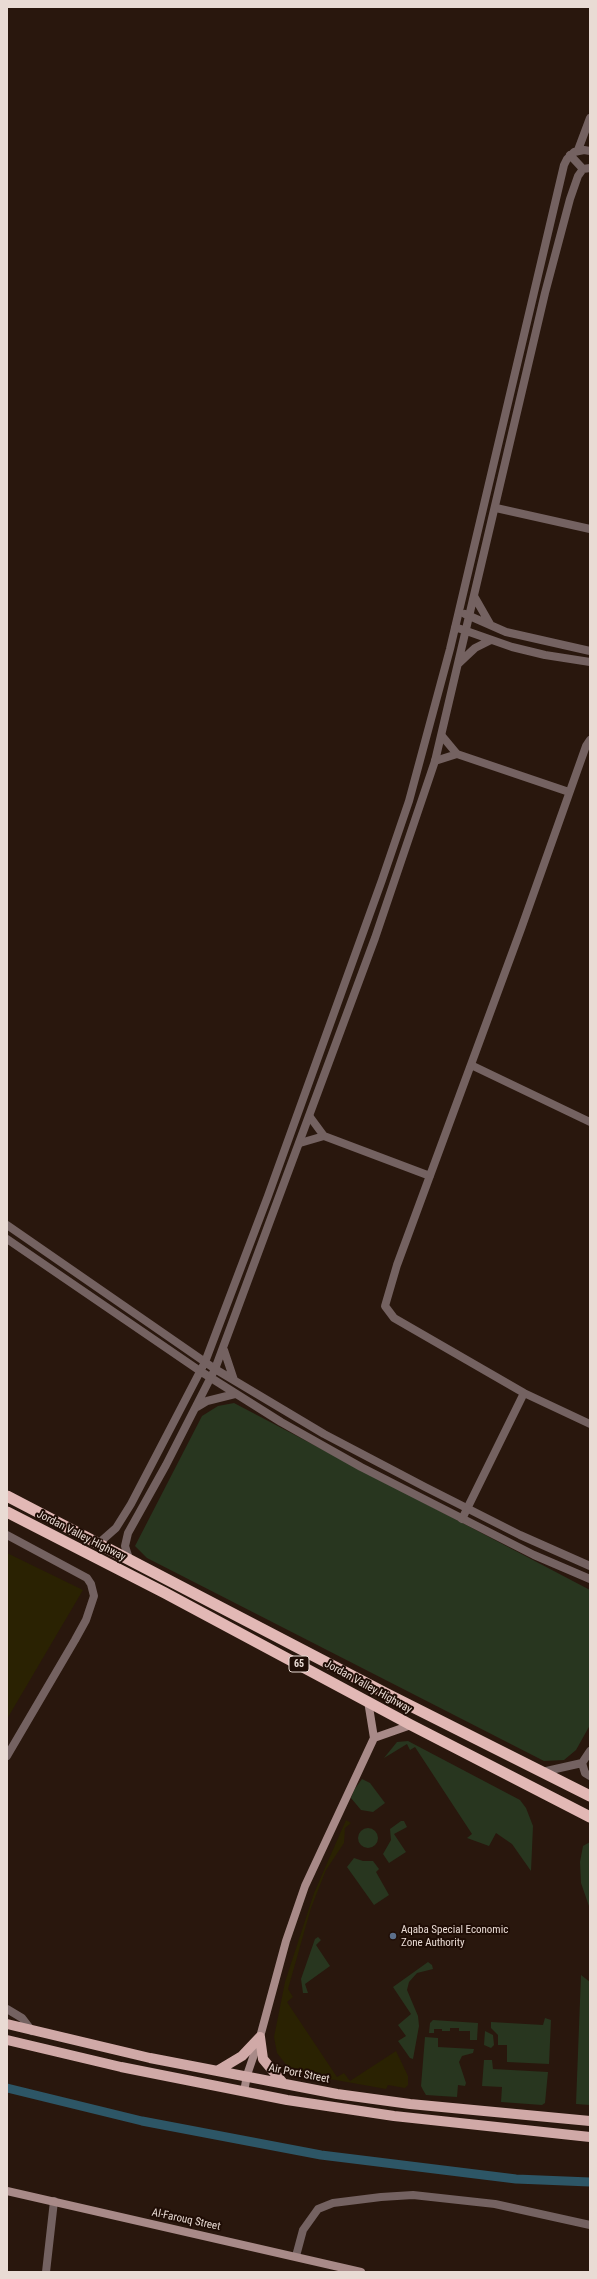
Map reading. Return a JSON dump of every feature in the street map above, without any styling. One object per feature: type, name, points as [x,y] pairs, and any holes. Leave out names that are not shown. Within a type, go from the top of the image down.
[{"type":"highway","name":"Jordan Valley Highway","points":[[7,1496],[170,1582],[586,1794]]},
{"type":"highway","name":"Jordan Valley Highway","points":[[7,1512],[165,1593],[411,1725],[590,1817]]},
{"type":"highway","points":[[165,1593],[170,1582]]},
{"type":"highway","points":[[575,1809],[586,1794]]},
{"type":"main road","points":[[244,2092],[247,2075],[260,2037],[286,1941],[305,1886],[374,1738],[368,1701]]},
{"type":"main road","points":[[374,1738],[411,1725]]},
{"type":"main road","name":"Air Port Street","points":[[7,2024],[150,2058],[217,2071],[247,2075],[283,2083],[410,2104],[590,2121]]},
{"type":"main road","points":[[217,2071],[242,2056],[260,2037]]},
{"type":"main road","points":[[260,2037],[262,2059],[283,2083]]},
{"type":"main road","points":[[7,2040],[121,2067],[244,2092],[394,2116],[590,2137]]},
{"type":"main road","name":"Al-Farouq Street","points":[[7,2190],[361,2272]]},
{"type":"street","points":[[578,150],[590,118]]},
{"type":"street","points":[[98,1544],[116,1528],[131,1504],[175,1424],[205,1362],[268,1196],[409,801],[459,611],[563,170],[570,155],[578,150],[590,151]]},
{"type":"street","points":[[128,1559],[124,1546],[128,1533],[196,1407],[224,1350],[375,938],[435,761],[496,508],[545,293],[570,199],[578,176],[587,168],[570,155]]},
{"type":"street","points":[[496,508],[590,529]]},
{"type":"street","points":[[474,596],[490,624]]},
{"type":"street","points":[[459,611],[506,632],[590,651]]},
{"type":"street","points":[[455,627],[491,640],[545,655],[590,662]]},
{"type":"street","points":[[458,664],[475,648],[491,640]]},
{"type":"street","points":[[442,736],[457,754],[569,792]]},
{"type":"street","points":[[590,740],[586,746],[569,792],[397,1265],[385,1306],[394,1318],[524,1393],[590,1424]]},
{"type":"street","points":[[435,761],[457,754]]},
{"type":"street","points":[[471,1065],[590,1122]]},
{"type":"street","points":[[310,1117],[324,1136],[430,1176]]},
{"type":"street","points":[[300,1143],[324,1136]]},
{"type":"street","points":[[7,1225],[215,1369],[324,1434],[520,1535],[590,1566]]},
{"type":"street","points":[[7,1239],[210,1378],[323,1446],[534,1555],[590,1579]]},
{"type":"street","points":[[224,1350],[234,1380]]},
{"type":"street","points":[[462,1519],[524,1393]]},
{"type":"street","points":[[196,1407],[206,1401],[235,1394]]},
{"type":"street","points":[[7,1535],[87,1578],[91,1584],[94,1596],[88,1615],[75,1640],[7,1756]]},
{"type":"street","points":[[542,1772],[582,1763],[590,1751]]},
{"type":"street","points":[[582,1763],[585,1773],[590,1776]]},
{"type":"street","points":[[7,2009],[22,2018],[32,2031]]},
{"type":"street","points":[[296,2256],[303,2230],[318,2210],[333,2203],[381,2197],[413,2195],[495,2204],[590,2225]]},
{"type":"street","points":[[46,2272],[54,2202]]},
{"type":"green space","points":[[234,1403],[590,1590],[590,1725],[576,1750],[564,1760],[544,1761],[147,1558],[135,1546],[202,1416],[218,1406]]},
{"type":"green space","points":[[408,1741],[520,1800],[526,1808],[533,1826],[531,1871],[512,1844],[496,1833],[489,1846],[467,1838],[472,1834],[415,1747],[410,1750],[407,1744],[384,1758],[397,1742]]},
{"type":"green space","points":[[362,1779],[370,1783],[385,1803],[373,1812],[361,1810],[351,1798],[354,1790]]},
{"type":"green space","points":[[401,1821],[404,1821],[407,1827],[394,1834],[406,1852],[389,1863],[383,1854],[391,1840],[390,1829]]},
{"type":"green space","points":[[368,1828],[375,1831],[378,1838],[375,1845],[368,1848],[361,1845],[358,1838],[361,1831]]},
{"type":"green space","points":[[590,1842],[590,1909],[581,1883],[580,1862],[583,1846]]},
{"type":"green space","points":[[354,1858],[363,1861],[373,1861],[379,1869],[376,1872],[389,1895],[374,1905],[347,1867]]},
{"type":"green space","points":[[318,1937],[321,1940],[316,1945],[330,1966],[305,1984],[308,1993],[303,1993],[301,1979],[315,1939]]},
{"type":"green space","points":[[428,1962],[432,1965],[433,1969],[417,1973],[409,1982],[407,1990],[418,2016],[419,2026],[413,2059],[410,2058],[398,2041],[406,2036],[398,2025],[411,2014],[393,1987]]},
{"type":"green space","points":[[581,1975],[590,1982],[590,2105],[576,2104]]},
{"type":"green space","points":[[545,2018],[551,2020],[549,2064],[507,2062],[507,2045],[498,2045],[498,2035],[491,2028],[491,2022],[543,2025]]},
{"type":"green space","points":[[433,2020],[478,2023],[477,2040],[470,2040],[470,2031],[459,2031],[459,2028],[450,2028],[450,2031],[434,2029],[434,2033],[429,2033],[430,2023]]},
{"type":"green space","points":[[485,2031],[493,2035],[494,2045],[491,2048],[484,2045]]},
{"type":"green space","points":[[425,2037],[438,2038],[438,2047],[474,2049],[473,2053],[462,2056],[459,2062],[466,2083],[465,2086],[458,2085],[457,2097],[426,2095],[423,2090],[421,2086]]},
{"type":"green space","points":[[484,2060],[492,2060],[493,2069],[548,2072],[545,2103],[542,2105],[501,2102],[502,2087],[482,2086]]},
{"type":"sand","points":[[7,1553],[83,1590],[7,1719]]},
{"type":"sand","points":[[346,1820],[351,1823],[345,1828],[344,1843],[326,1870],[311,1908],[288,1989],[293,1997],[287,2002],[337,2077],[344,2073],[350,2081],[396,2051],[408,2076],[408,2085],[405,2088],[388,2085],[386,2089],[302,2074],[288,2067],[277,2053],[274,2037],[285,1982],[314,1893]]},
{"type":"waterway","points":[[7,2088],[142,2121],[321,2155],[516,2179],[590,2182]]},
{"type":"place","name":"Aqaba Special Economic Zone Authority","points":[[393,1936]]}]
